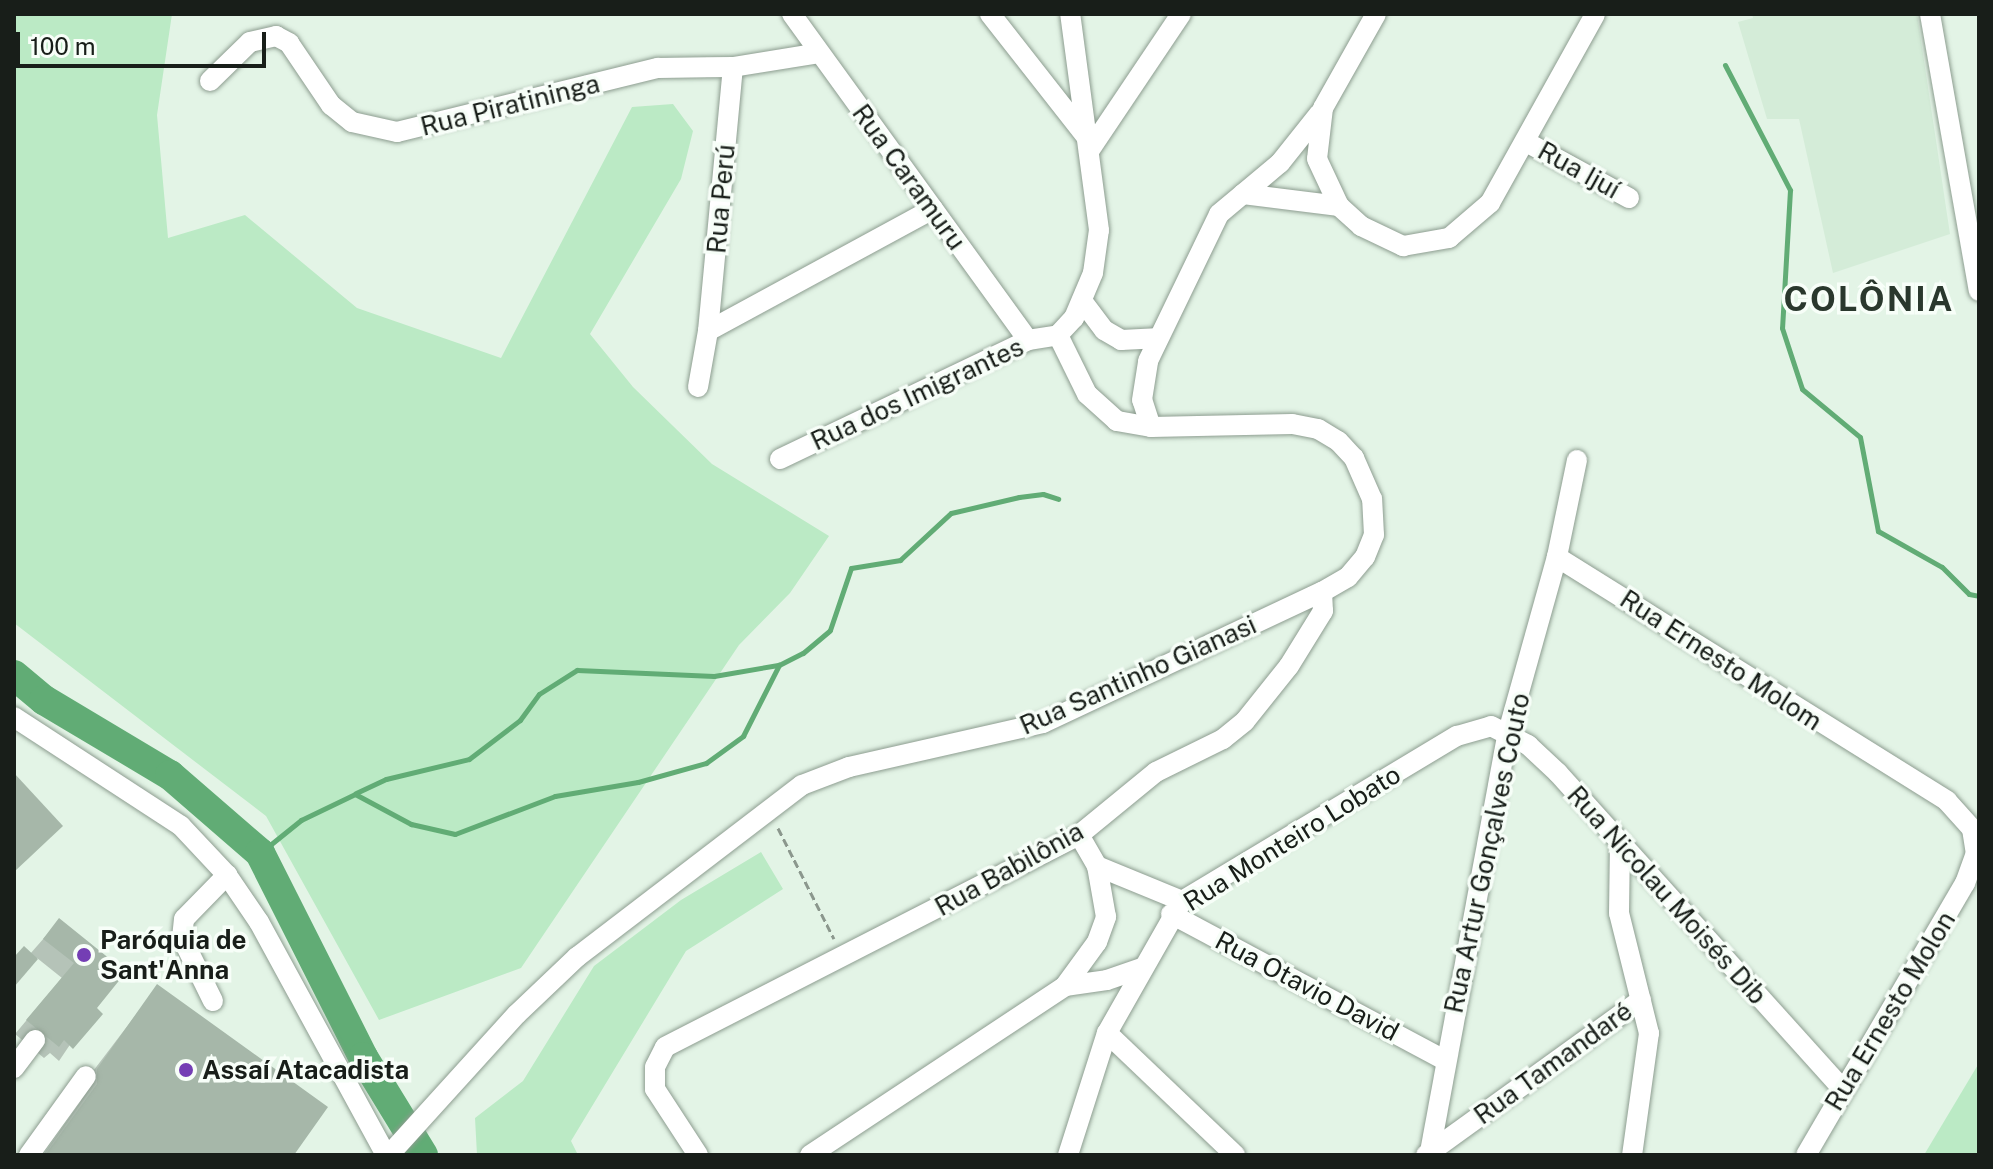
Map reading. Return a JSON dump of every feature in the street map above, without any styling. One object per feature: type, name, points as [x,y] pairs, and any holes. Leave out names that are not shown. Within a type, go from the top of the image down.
[{"type":"street","name":"Rua Caramuru","points":[[792,14],[1028,340]]},
{"type":"street","points":[[990,14],[1088,145],[1181,14]]},
{"type":"street","name":"Rua dos Imigrantes","points":[[780,459],[1028,340],[1058,335],[1083,302],[1099,230],[1070,14]]},
{"type":"street","points":[[1151,427],[1142,390],[1156,338],[1212,224],[1280,163],[1323,108],[1376,14]]},
{"type":"street","points":[[1323,108],[1317,159],[1339,206],[1383,239],[1403,246],[1431,245],[1470,225],[1528,143],[1595,14]]},
{"type":"street","points":[[1930,14],[1979,291]]},
{"type":"street","name":"Rua Piratininga","points":[[210,81],[250,42],[276,36],[289,43],[331,105],[352,122],[397,132],[658,68],[733,67],[819,53]]},
{"type":"street","name":"Rua Perú","points":[[698,387],[708,331],[733,67]]},
{"type":"street","name":"Rua Ijuí","points":[[1528,143],[1629,198]]},
{"type":"street","points":[[1243,194],[1339,206]]},
{"type":"street","points":[[708,331],[933,209]]},
{"type":"street","points":[[1083,302],[1104,330],[1121,340],[1156,338]]},
{"type":"street","name":"Rua Santinho Gianasi","points":[[390,1153],[421,1123],[517,1014],[577,957],[767,807],[802,785],[849,767],[1043,723],[1348,577],[1374,535],[1376,517],[1365,479],[1338,441],[1318,429],[1292,424],[1131,426],[1102,412],[1077,377],[1058,335]]},
{"type":"street","points":[[1557,557],[1577,460]]},
{"type":"street","name":"Rua Artur Gonçalves Couto","points":[[1428,1154],[1443,1059],[1508,732],[1557,557]]},
{"type":"street","name":"Rua Ernesto Molom","points":[[1557,557],[1934,793],[1967,819]]},
{"type":"street","name":"Rua Babilônia","points":[[698,1155],[655,1089],[655,1067],[665,1047],[1079,835],[1133,788],[1223,739],[1245,721],[1318,622],[1322,592]]},
{"type":"street","points":[[14,717],[181,826],[227,875],[259,922],[390,1153]]},
{"type":"street","name":"Rua Monteiro Lobato","points":[[1068,1155],[1107,1033],[1177,907],[1476,729],[1508,732]]},
{"type":"street","name":"Rua Nicolau Moisés Dib","points":[[1508,732],[1558,773],[1843,1090]]},
{"type":"street","name":"Rua Ernesto Molon","points":[[1806,1155],[1965,883],[1976,853],[1967,819]]},
{"type":"street","points":[[810,1155],[1065,986],[1097,942],[1106,917],[1097,866],[1079,835]]},
{"type":"street","points":[[1620,842],[1619,913],[1641,1000],[1649,1057],[1632,1155]]},
{"type":"street","name":"Rua Otavio David","points":[[1097,866],[1177,907],[1443,1059]]},
{"type":"street","points":[[213,1001],[182,938],[184,919],[227,875]]},
{"type":"street","points":[[1065,986],[1107,980],[1141,968]]},
{"type":"street","name":"Rua Tamandaré","points":[[1428,1154],[1641,1000]]},
{"type":"street","points":[[1107,1033],[1235,1155]]},
{"type":"street","points":[[14,1068],[35,1040]]},
{"type":"street","points":[[29,1155],[86,1076]]},
{"type":"path","points":[[767,807],[842,956]]},
{"type":"shaded area","points":[[1752,14],[1917,14],[1950,234],[1833,273],[1799,119],[1767,119],[1738,22],[1753,18]]},
{"type":"green space","points":[[14,14],[172,14],[157,115],[168,238],[245,215],[357,308],[501,358],[632,107],[673,104],[693,131],[681,179],[590,334],[633,387],[712,464],[829,536],[790,593],[739,645],[521,968],[379,1020],[266,816],[14,623]]},
{"type":"green space","points":[[761,852],[783,889],[686,951],[571,1141],[578,1155],[477,1155],[475,1118],[523,1081],[594,966],[681,900]]},
{"type":"green space","points":[[1979,1063],[1979,1155],[1924,1155]]},
{"type":"building","points":[[14,773],[63,826],[14,872]]},
{"type":"building","points":[[59,918],[126,972],[97,1008],[103,1014],[73,1049],[64,1040],[59,1047],[26,1020],[74,963],[43,939]]},
{"type":"building","points":[[24,946],[38,959],[14,987],[14,957]]},
{"type":"building","name":"Assaí Atacadista","points":[[157,984],[328,1107],[294,1155],[45,1155],[97,1084],[97,1069]]},
{"type":"waterway","points":[[1725,65],[1790,190],[1782,328],[1802,389],[1860,437],[1878,531],[1942,567],[1969,594],[1979,596]]},
{"type":"waterway","points":[[260,853],[301,820],[355,794],[411,824],[455,834],[555,796],[638,782],[706,763],[743,736],[779,665],[803,653],[830,630],[851,568],[900,560],[951,513],[1019,497],[1043,494],[1058,499]]},
{"type":"waterway","points":[[356,793],[386,779],[469,759],[520,720],[539,694],[577,670],[714,676],[778,665]]},
{"type":"waterway","points":[[14,675],[44,700],[170,775],[260,853],[363,1057],[423,1155]]},
{"type":"place","name":"Paróquia de Sant'Anna","points":[[84,955]]},
{"type":"place","name":"Assaí Atacadista","points":[[186,1070]]},
{"type":"district","name":"COLÔNIA","points":[[1869,300]]}]
